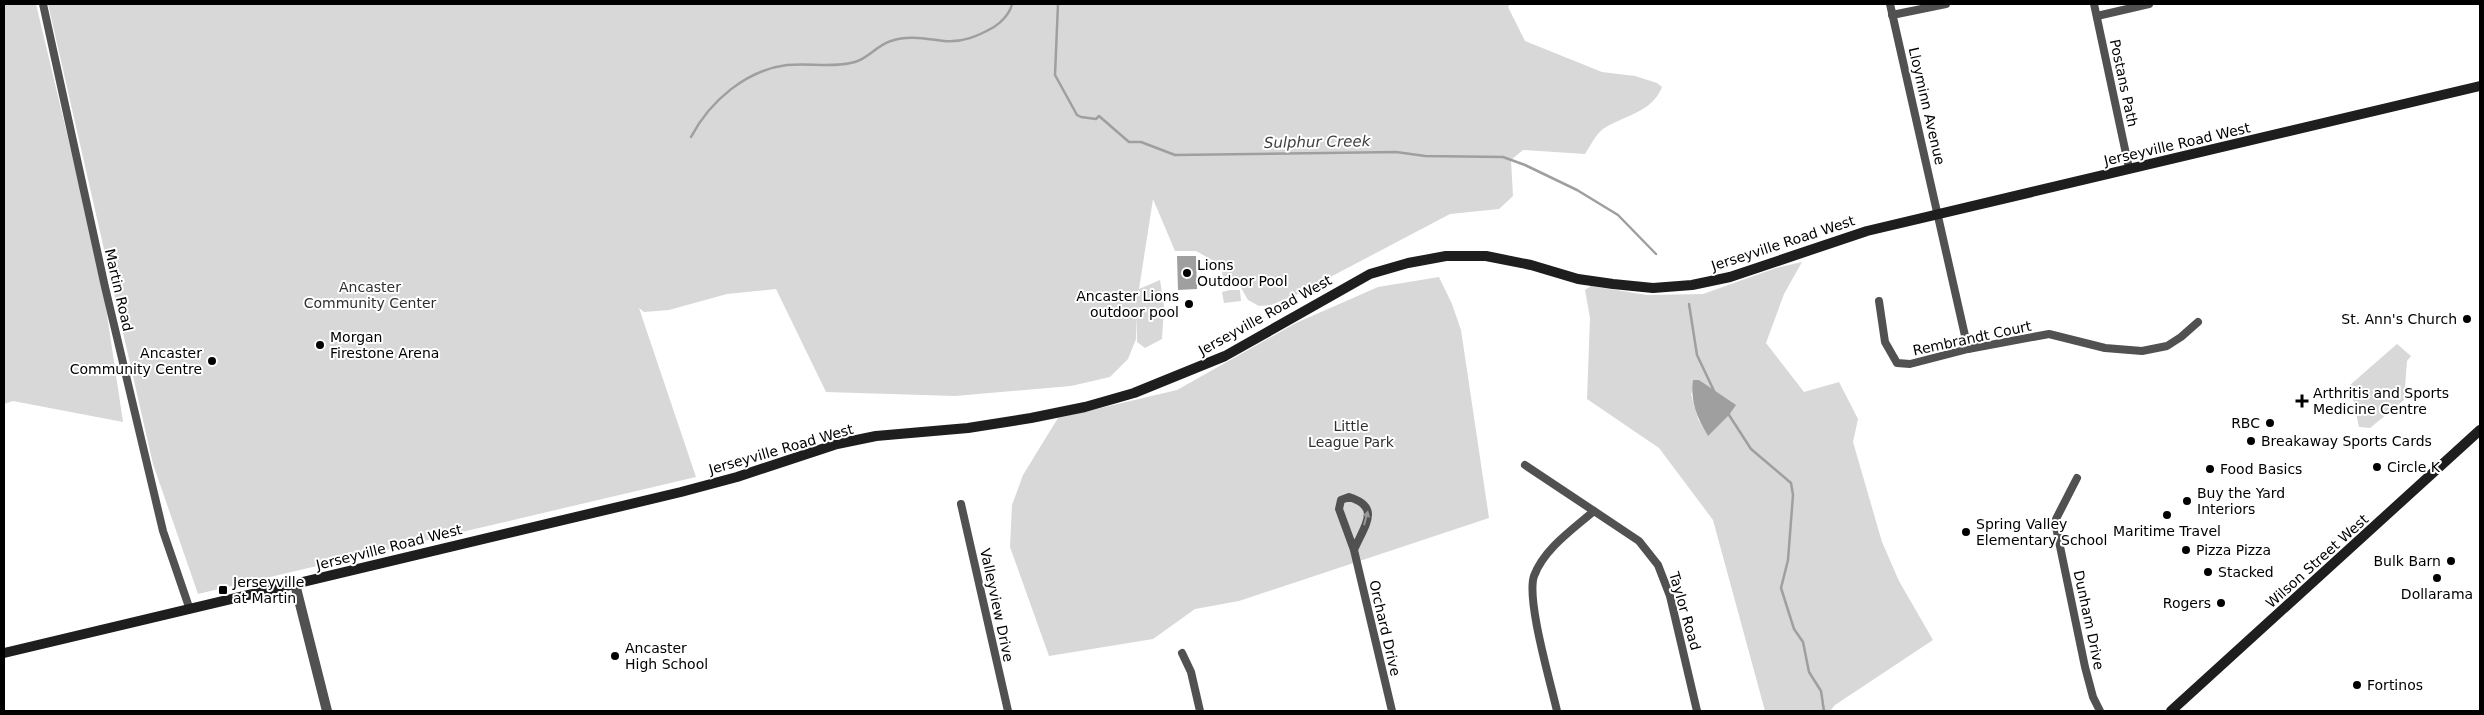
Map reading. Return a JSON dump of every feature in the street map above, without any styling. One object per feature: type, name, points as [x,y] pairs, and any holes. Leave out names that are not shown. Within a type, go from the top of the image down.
[{"type":"main road","name":"Jerseyville Road West","points":[[4,653],[189,607],[295,584],[681,492],[737,477],[836,444],[876,436],[968,428],[1085,407],[1134,393],[1225,356],[1370,274],[1408,263],[1446,256],[1486,256],[1531,265],[1578,279],[1613,284],[1653,288],[1692,285],[1730,277],[1867,230],[2480,86]]},
{"type":"main road","name":"Wilson Street West","points":[[2170,711],[2480,430]]},
{"type":"street","name":"Martin Road","points":[[43,4],[105,287],[151,478],[164,531],[189,607]]},
{"type":"street","name":"Lloyminn Avenue","points":[[1890,4],[1968,349]]},
{"type":"street","points":[[1892,15],[1946,4]]},
{"type":"street","name":"Postans Path","points":[[2094,4],[2129,168]]},
{"type":"street","points":[[2097,16],[2149,4]]},
{"type":"street","name":"Rembrandt Court","points":[[1879,301],[1886,342],[1897,363],[1910,364],[1968,349],[2049,334],[2105,348],[2142,351],[2167,346],[2198,322]]},
{"type":"street","name":"Taylor Road","points":[[1525,466],[1639,541],[1658,565],[1670,596],[1697,711]]},
{"type":"street","name":"Dunham Drive","points":[[2077,478],[2056,519],[2056,527],[2085,667],[2093,697],[2100,711]]},
{"type":"street","name":"Orchard Drive","points":[[1354,550],[1369,516],[1368,508],[1362,501],[1349,497],[1341,500],[1339,509],[1354,550],[1392,711]]},
{"type":"street","name":"Valleyview Drive","points":[[961,504],[1008,711]]},
{"type":"street","points":[[1557,711],[1539,634],[1534,601],[1534,576],[1548,554],[1594,511]]},
{"type":"street","points":[[295,584],[327,711]]},
{"type":"street","points":[[1182,654],[1191,672],[1200,711]]},
{"type":"green space","points":[[4,4],[36,4],[102,281],[123,422],[13,401],[4,404]]},
{"type":"green space","name":"Ancaster Community Center","points":[[48,4],[1510,4],[1508,7],[1525,41],[1602,72],[1635,76],[1657,83],[1662,87],[1652,103],[1637,113],[1600,131],[1585,154],[1523,150],[1511,160],[1513,196],[1499,209],[1450,214],[1300,293],[1271,305],[1259,306],[1248,300],[1240,286],[1223,278],[1221,265],[1196,251],[1175,251],[1153,199],[1139,289],[1160,280],[1164,306],[1162,339],[1145,348],[1137,342],[1137,314],[1136,339],[1128,359],[1110,377],[1071,386],[955,396],[826,392],[776,289],[727,294],[669,310],[644,312],[639,308],[696,477],[198,594],[153,464]]},
{"type":"green space","points":[[1802,262],[1784,294],[1766,343],[1804,392],[1839,382],[1858,419],[1853,442],[1882,542],[1899,581],[1933,640],[1835,705],[1830,711],[1765,711],[1713,520],[1659,448],[1587,399],[1590,318],[1585,290],[1591,286],[1647,295],[1703,294],[1776,268]],"holes":[[[1699,380],[1714,391],[1708,436],[1698,419],[1691,394]]]},
{"type":"green space","name":"Little League Park","points":[[1439,277],[1452,304],[1461,330],[1489,518],[1239,601],[1195,609],[1153,639],[1049,656],[1010,547],[1012,505],[1023,475],[1058,418],[1177,390],[1296,323],[1378,287]]},
{"type":"green space","points":[[1240,290],[1241,301],[1224,303],[1222,292]]},
{"type":"green space","points":[[2397,344],[2411,356],[2407,361],[2404,400],[2370,428],[2359,427],[2350,385]]},
{"type":"shaded area","name":"Lions Outdoor Pool","points":[[1177,256],[1196,256],[1197,289],[1178,290]]},
{"type":"shaded area","points":[[1693,380],[1699,380],[1736,405],[1729,415],[1708,436],[1695,409],[1692,388]]},
{"type":"waterway","points":[[691,137],[708,111],[719,100],[731,89],[757,73],[787,65],[847,64],[865,58],[886,43],[904,38],[951,41],[970,38],[997,25],[1008,14],[1012,4]]},
{"type":"waterway","name":"Sulphur Creek","points":[[1058,4],[1055,75],[1077,115],[1096,119],[1099,116],[1129,142],[1141,142],[1175,155],[1396,152],[1425,156],[1503,157],[1525,165],[1577,190],[1618,215],[1656,254]]},
{"type":"waterway","name":"Sulphur Creek","points":[[1689,304],[1697,355],[1714,391]]},
{"type":"waterway","points":[[1729,415],[1751,449],[1791,483],[1793,495],[1788,560],[1781,588],[1794,629],[1803,642],[1809,672],[1821,691],[1824,711]]},
{"type":"place","name":"Lions Outdoor Pool","points":[[1187,273]]},
{"type":"place","name":"Ancaster Lions outdoor pool","points":[[1189,304]]},
{"type":"place","name":"St. Ann's Church","points":[[2467,319]]},
{"type":"place","name":"Morgan Firestone Arena","points":[[320,345]]},
{"type":"place","name":"Ancaster Community Centre","points":[[212,361]]},
{"type":"place","name":"Arthritis and Sports Medicine Centre","points":[[2302,401]]},
{"type":"place","name":"RBC","points":[[2270,423]]},
{"type":"place","name":"Breakaway Sports Cards","points":[[2251,441]]},
{"type":"place","name":"Circle K","points":[[2377,467]]},
{"type":"place","name":"Food Basics","points":[[2210,469]]},
{"type":"place","name":"Buy the Yard Interiors","points":[[2187,501]]},
{"type":"place","name":"Maritime Travel","points":[[2167,515]]},
{"type":"place","name":"Spring Valley Elementary School","points":[[1966,532]]},
{"type":"place","name":"Pizza Pizza","points":[[2186,550]]},
{"type":"place","name":"Bulk Barn","points":[[2451,561]]},
{"type":"place","name":"Stacked","points":[[2208,572]]},
{"type":"place","name":"Dollarama","points":[[2437,578]]},
{"type":"place","name":"Jerseyville at Martin","points":[[223,590]]},
{"type":"place","name":"Rogers","points":[[2221,603]]},
{"type":"place","name":"Ancaster High School","points":[[615,656]]},
{"type":"place","name":"Fortinos","points":[[2357,685]]}]
